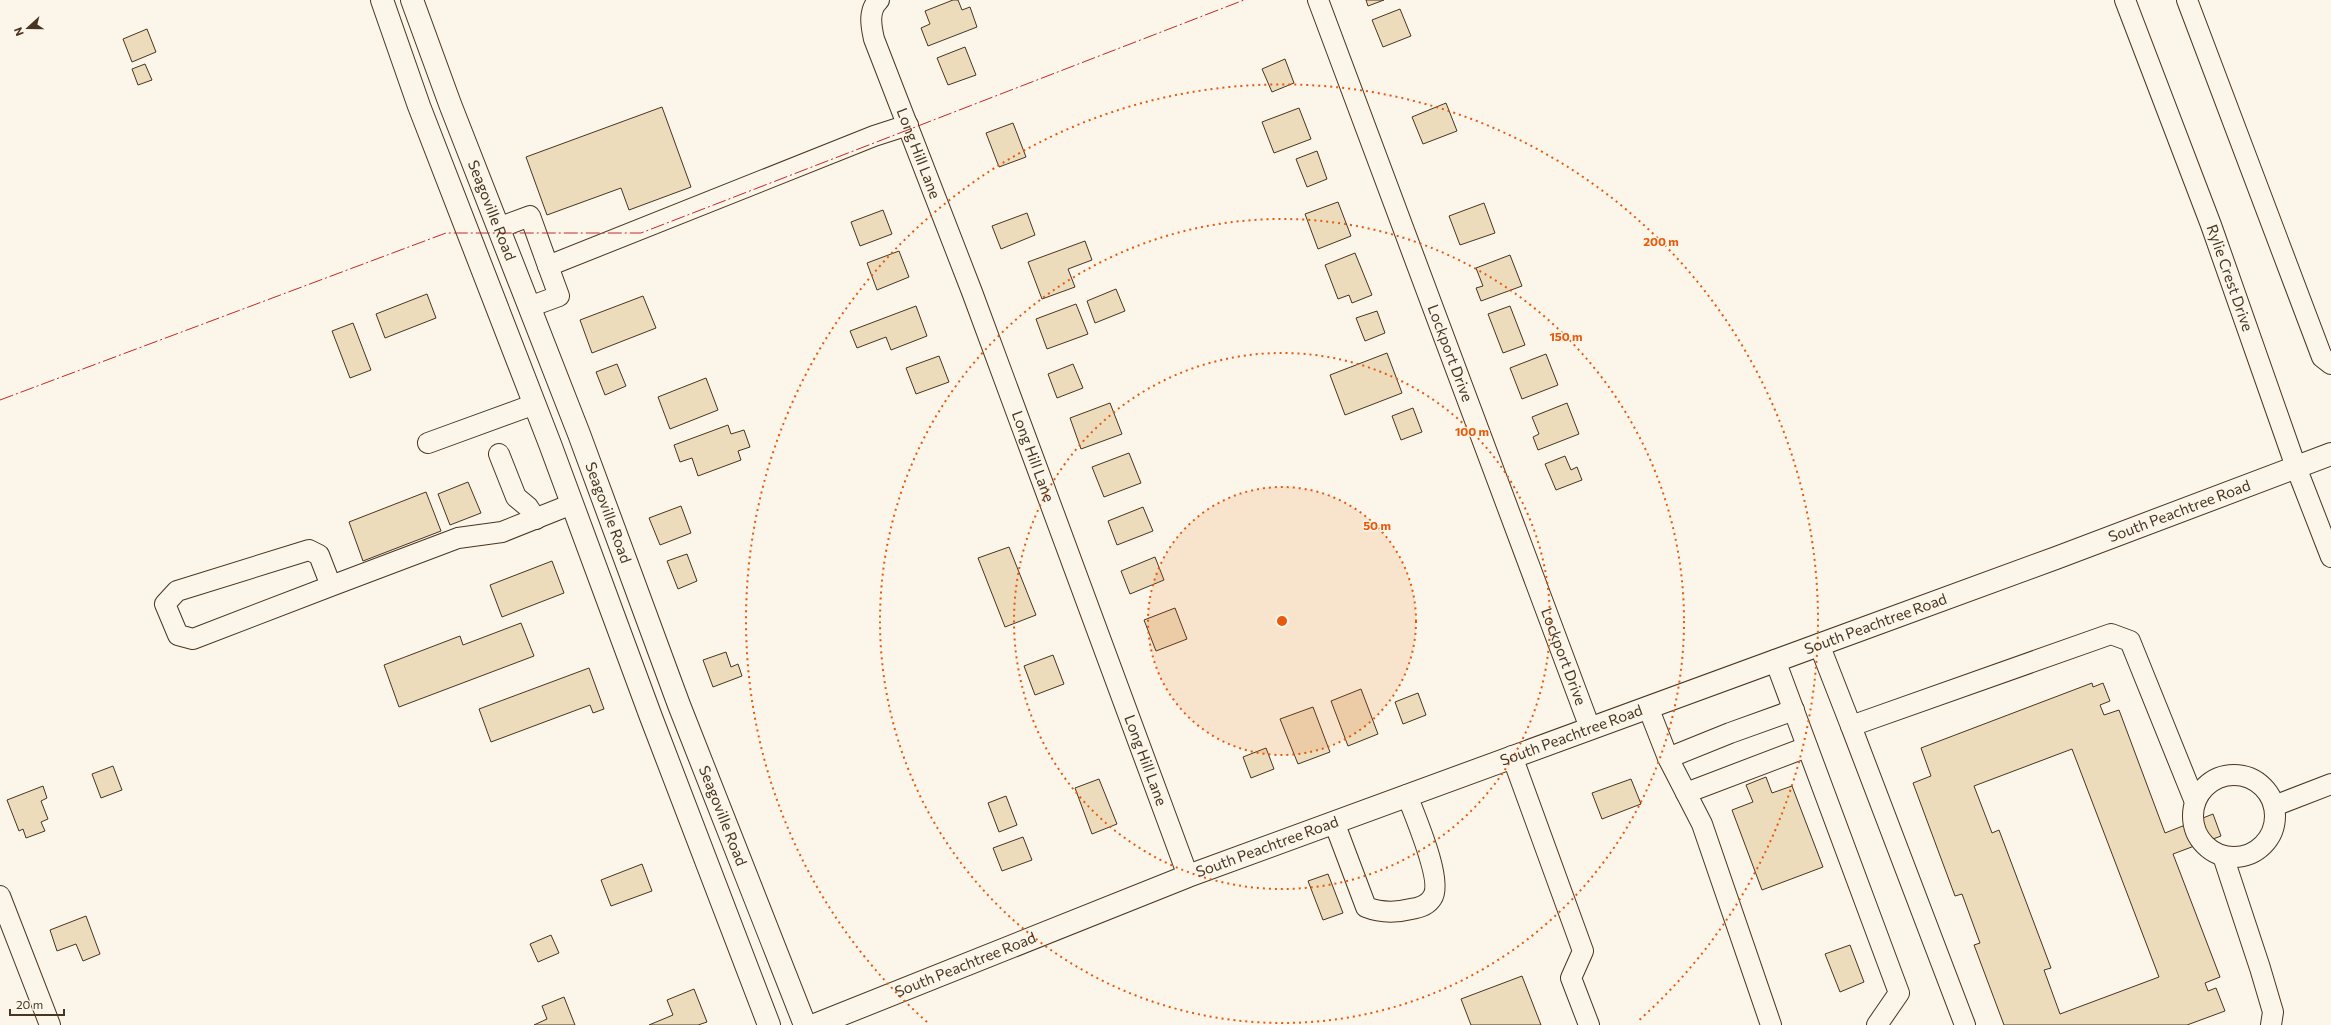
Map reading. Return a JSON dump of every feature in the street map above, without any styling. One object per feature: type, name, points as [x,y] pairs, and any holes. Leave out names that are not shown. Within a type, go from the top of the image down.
[{"type":"main road","name":"Seagoville Road","points":[[382,0],[434,145],[535,404],[650,717],[769,1025]]},
{"type":"main road","name":"Seagoville Road","points":[[412,0],[462,135],[619,543],[679,705],[805,1025]]},
{"type":"main road","points":[[434,145],[462,135]]},
{"type":"main road","name":"South Peachtree Road","points":[[815,1025],[1188,876],[2331,454]]},
{"type":"main road","points":[[591,555],[619,543]]},
{"type":"main road","points":[[650,717],[679,705]]},
{"type":"street","name":"Long Hill Lane","points":[[879,0],[874,5],[871,25],[874,39],[978,307],[1188,876]]},
{"type":"street","name":"Lockport Drive","points":[[1318,0],[1590,728]]},
{"type":"street","name":"Rylie Crest Drive","points":[[2125,0],[2211,225],[2296,467],[2331,557]]},
{"type":"street","points":[[2187,0],[2322,357],[2331,364]]},
{"type":"street","points":[[548,266],[874,136],[908,125]]},
{"type":"street","points":[[498,228],[530,216],[559,296],[529,307]]},
{"type":"street","points":[[428,443],[535,404]]},
{"type":"street","points":[[499,454],[516,497],[528,507],[536,519]]},
{"type":"street","points":[[331,586],[319,555],[309,550],[177,591],[165,604],[178,635],[193,639],[458,538],[502,532],[572,504]]},
{"type":"street","points":[[1851,726],[2111,634],[2130,640],[2195,802]]},
{"type":"street","points":[[1819,644],[1964,1025]]},
{"type":"street","points":[[1775,660],[1899,993],[1877,1025]]},
{"type":"street","points":[[1648,707],[1668,758],[1702,824],[1771,1025]]},
{"type":"street","points":[[1668,758],[1730,732],[1794,710]]},
{"type":"street","points":[[1686,793],[1807,747]]},
{"type":"street","points":[[1512,756],[1583,951],[1571,978],[1589,1025]]},
{"type":"street","points":[[2229,775],[2243,776],[2257,782],[2268,792],[2274,806],[2276,818],[2267,841],[2258,850],[2247,855],[2235,857],[2223,856],[2211,850],[2198,835],[2193,815],[2195,802],[2203,789],[2214,780],[2229,775]]},
{"type":"street","points":[[2274,806],[2331,784]]},
{"type":"street","points":[[1334,822],[1366,907],[1378,912],[1402,912],[1422,907],[1433,898],[1435,889],[1429,853],[1407,795]]},
{"type":"street","points":[[2223,856],[2260,968],[2272,1012],[2271,1025]]},
{"type":"street","points":[[0,896],[50,1025]]},
{"type":"building","points":[[953,0],[958,0],[962,10],[970,7],[977,27],[928,46],[921,28],[930,24],[925,11]]},
{"type":"building","points":[[1366,0],[1384,0],[1368,6]]},
{"type":"building","points":[[1400,9],[1411,36],[1383,47],[1372,20]]},
{"type":"building","points":[[147,29],[156,52],[132,62],[123,39]]},
{"type":"building","points":[[965,47],[976,75],[948,85],[937,58]]},
{"type":"building","points":[[1285,59],[1294,83],[1272,92],[1262,69]]},
{"type":"building","points":[[145,64],[152,80],[138,85],[132,69]]},
{"type":"building","points":[[1446,103],[1457,131],[1423,144],[1412,117]]},
{"type":"building","points":[[662,107],[691,187],[629,210],[621,188],[547,215],[526,157]]},
{"type":"building","points":[[1299,108],[1311,139],[1274,153],[1262,122]]},
{"type":"building","points":[[1013,123],[1026,157],[999,167],[986,133]]},
{"type":"building","points":[[1317,151],[1327,179],[1307,187],[1296,159]]},
{"type":"building","points":[[1338,202],[1351,236],[1318,249],[1305,214]]},
{"type":"building","points":[[1484,203],[1495,233],[1460,245],[1449,216]]},
{"type":"building","points":[[883,210],[892,234],[860,246],[851,222]]},
{"type":"building","points":[[1027,213],[1035,235],[1001,249],[992,226]]},
{"type":"building","points":[[1085,241],[1092,260],[1068,269],[1075,287],[1042,299],[1028,262]]},
{"type":"building","points":[[899,251],[909,277],[877,290],[867,263]]},
{"type":"building","points":[[1355,253],[1372,295],[1352,303],[1349,295],[1338,299],[1325,265]]},
{"type":"building","points":[[1510,255],[1522,286],[1481,301],[1476,288],[1483,286],[1476,268]]},
{"type":"building","points":[[1116,289],[1125,311],[1095,323],[1087,301]]},
{"type":"building","points":[[427,294],[436,318],[385,338],[376,314]]},
{"type":"building","points":[[643,296],[656,328],[592,353],[580,320]]},
{"type":"building","points":[[1076,304],[1088,334],[1047,349],[1036,319]]},
{"type":"building","points":[[916,306],[927,336],[891,350],[886,337],[857,348],[850,331]]},
{"type":"building","points":[[1510,306],[1525,345],[1503,353],[1488,314]]},
{"type":"building","points":[[1377,311],[1385,333],[1365,341],[1356,318]]},
{"type":"building","points":[[353,323],[371,370],[350,378],[332,331]]},
{"type":"building","points":[[1387,353],[1402,393],[1345,415],[1330,375]]},
{"type":"building","points":[[1546,354],[1558,385],[1522,399],[1510,368]]},
{"type":"building","points":[[939,356],[949,382],[916,394],[906,368]]},
{"type":"building","points":[[617,364],[626,386],[605,395],[596,372]]},
{"type":"building","points":[[1073,364],[1083,388],[1057,398],[1048,374]]},
{"type":"building","points":[[706,378],[718,410],[670,429],[658,397]]},
{"type":"building","points":[[1110,403],[1122,434],[1081,449],[1070,418]]},
{"type":"building","points":[[1567,403],[1579,434],[1538,450],[1533,437],[1539,434],[1532,417]]},
{"type":"building","points":[[1413,408],[1422,432],[1401,440],[1392,416]]},
{"type":"building","points":[[728,425],[731,434],[744,430],[750,447],[738,451],[741,460],[698,476],[692,458],[680,462],[674,445]]},
{"type":"building","points":[[1129,453],[1141,483],[1104,497],[1092,467]]},
{"type":"building","points":[[1565,456],[1571,470],[1577,467],[1582,480],[1556,490],[1545,464]]},
{"type":"building","points":[[468,482],[481,513],[450,525],[438,494]]},
{"type":"building","points":[[426,492],[441,531],[363,561],[349,522]]},
{"type":"building","points":[[681,506],[691,533],[660,545],[649,518]]},
{"type":"building","points":[[1143,507],[1153,531],[1117,545],[1108,521]]},
{"type":"building","points":[[1009,547],[1036,615],[1005,627],[978,558]]},
{"type":"building","points":[[687,554],[697,581],[678,589],[667,561]]},
{"type":"building","points":[[1155,557],[1164,580],[1130,594],[1121,571]]},
{"type":"building","points":[[552,561],[564,593],[502,617],[490,585]]},
{"type":"building","points":[[1175,608],[1187,639],[1156,651],[1144,620]]},
{"type":"building","points":[[521,623],[534,656],[399,707],[384,665],[460,636],[463,645]]},
{"type":"building","points":[[726,652],[731,667],[738,664],[742,676],[713,687],[703,660]]},
{"type":"building","points":[[1053,655],[1064,684],[1035,695],[1024,666]]},
{"type":"building","points":[[589,668],[604,709],[593,713],[590,705],[491,742],[479,709]]},
{"type":"building","points":[[2092,683],[2093,687],[2103,683],[2110,701],[2100,705],[2104,715],[2119,710],[2165,833],[2213,814],[2221,836],[2173,854],[2220,977],[2205,983],[2208,991],[2216,988],[2225,1011],[2187,1025],[2004,1025],[1974,945],[1980,943],[1962,894],[1955,896],[1913,783],[1931,776],[1921,748]],"holes":[[[2072,749],[2159,977],[2060,1014],[2044,970],[2051,968],[1999,830],[1992,833],[1974,786]]]},
{"type":"building","points":[[1361,689],[1378,734],[1348,746],[1331,701]]},
{"type":"building","points":[[1418,693],[1426,715],[1403,724],[1395,702]]},
{"type":"building","points":[[1313,707],[1330,752],[1298,764],[1280,719]]},
{"type":"building","points":[[1266,748],[1274,769],[1251,778],[1243,757]]},
{"type":"building","points":[[113,766],[122,790],[101,798],[92,774]]},
{"type":"building","points":[[1766,777],[1772,793],[1792,786],[1823,867],[1762,890],[1732,810],[1753,802],[1746,785]]},
{"type":"building","points":[[1099,779],[1117,824],[1092,834],[1075,788]]},
{"type":"building","points":[[1631,779],[1641,804],[1602,819],[1592,793]]},
{"type":"building","points":[[43,786],[47,798],[41,801],[48,819],[41,822],[45,831],[26,838],[23,829],[19,831],[7,800]]},
{"type":"building","points":[[1006,796],[1017,825],[999,832],[988,803]]},
{"type":"building","points":[[1023,837],[1032,860],[1002,871],[993,848]]},
{"type":"building","points":[[642,864],[652,891],[611,906],[601,880]]},
{"type":"building","points":[[1328,874],[1343,913],[1323,920],[1308,881]]},
{"type":"building","points":[[86,916],[100,954],[83,961],[76,944],[57,951],[50,930]]},
{"type":"building","points":[[551,935],[559,953],[538,962],[530,944]]},
{"type":"building","points":[[1850,945],[1864,982],[1840,992],[1825,954]]},
{"type":"building","points":[[1522,976],[1541,1025],[1471,1025],[1461,999]]},
{"type":"building","points":[[694,989],[707,1022],[698,1025],[649,1025],[673,1015],[667,1000]]},
{"type":"building","points":[[564,997],[575,1025],[534,1025],[547,1019],[542,1006]]},
{"type":"power","points":[[0,400],[446,233],[641,233],[1244,0]]}]
